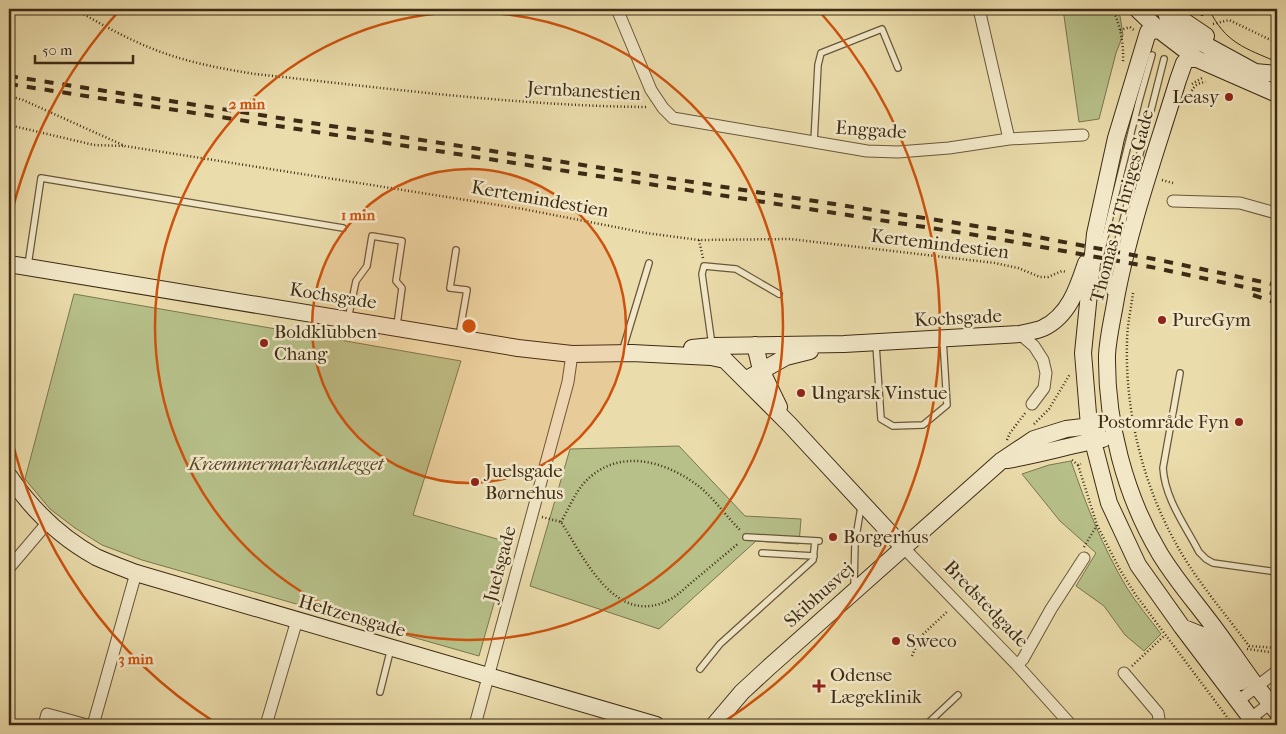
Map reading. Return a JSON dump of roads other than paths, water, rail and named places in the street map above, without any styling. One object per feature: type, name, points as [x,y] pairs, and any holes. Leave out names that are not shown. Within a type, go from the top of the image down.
[{"type":"street","name":"Enggade","points":[[617,9],[651,90],[663,108],[673,118],[867,151],[898,152],[950,148],[1010,139],[1083,135]]},
{"type":"street","points":[[979,9],[1010,139]]},
{"type":"street","points":[[1137,9],[1197,58],[1277,94]]},
{"type":"street","points":[[1157,145],[1159,111],[1177,51],[1169,35],[1165,9]]},
{"type":"street","points":[[1165,9],[1200,33],[1277,73]]},
{"type":"street","name":"Thomas B. Thriges Gade","points":[[1169,35],[1148,32],[1116,138],[1094,234],[1083,353],[1090,434],[1109,503],[1138,565],[1182,627],[1248,693],[1275,704]]},
{"type":"street","points":[[1169,35],[1191,37],[1255,72],[1277,73]]},
{"type":"street","name":"Thomas B. Thriges Gade","points":[[1197,58],[1188,59],[1184,63],[1157,145],[1120,275],[1107,353],[1109,391],[1114,429],[1130,486],[1145,524],[1159,553],[1207,618],[1248,693],[1253,721]]},
{"type":"street","points":[[1173,201],[1240,203],[1276,213],[1277,211]]},
{"type":"street","points":[[1020,334],[1043,328],[1052,323],[1067,307],[1073,298],[1084,270],[1094,234]]},
{"type":"street","name":"Kochsgade","points":[[9,264],[518,348],[572,354],[720,352],[755,345],[844,344],[1020,334],[1034,346],[1043,360],[1046,373],[1044,388],[1032,404]]},
{"type":"street","name":"Kochsgade","points":[[745,380],[786,356],[844,344]]},
{"type":"street","name":"Bredstedgade","points":[[755,345],[761,370],[770,391],[789,424]]},
{"type":"street","name":"Bredstedgade","points":[[720,352],[1071,725]]},
{"type":"street","name":"Juelsgade","points":[[475,725],[568,382],[572,354]]},
{"type":"street","points":[[1090,434],[1114,429]]},
{"type":"street","name":"Skibhusvej","points":[[714,725],[742,692],[854,590],[1001,461],[1027,457],[1090,434]]},
{"type":"street","name":"Heltzensgade","points":[[9,476],[33,508],[71,542],[98,558],[136,573],[656,725]]},
{"type":"street","points":[[10,565],[48,522]]},
{"type":"street","points":[[1016,665],[1023,659],[1050,609],[1084,558]]},
{"type":"street","points":[[93,725],[136,573]]},
{"type":"street","points":[[266,725],[297,620]]},
{"type":"street","points":[[1248,693],[1277,671]]},
{"type":"street","points":[[1124,673],[1158,713],[1160,725]]},
{"type":"street","points":[[1253,721],[1275,704]]},
{"type":"street","points":[[44,725],[47,714],[87,725]]},
{"type":"lane","points":[[814,142],[818,65],[821,53],[882,29],[898,68]]},
{"type":"lane","points":[[1087,304],[1098,270],[1152,55]]},
{"type":"lane","points":[[1110,330],[1110,272],[1164,59]]},
{"type":"lane","points":[[28,267],[41,178],[343,228]]},
{"type":"lane","points":[[348,319],[356,281],[367,266],[372,236],[402,241],[396,281],[402,288],[397,328]]},
{"type":"lane","points":[[456,250],[450,288],[467,290],[459,338]]},
{"type":"lane","points":[[627,353],[649,263]]},
{"type":"lane","points":[[720,352],[702,274],[704,266],[736,269],[779,294]]},
{"type":"lane","points":[[875,342],[881,419],[893,426],[923,425],[947,405],[943,339]]},
{"type":"lane","points":[[1180,373],[1163,468],[1170,500],[1199,552],[1206,559],[1213,562],[1277,572]]},
{"type":"lane","points":[[854,590],[852,543],[862,502]]},
{"type":"lane","points":[[700,669],[720,644],[813,560],[817,541],[746,537]]},
{"type":"lane","points":[[762,554],[814,556]]},
{"type":"lane","points":[[380,692],[391,648]]},
{"type":"lane","points":[[926,725],[958,695]]},
{"type":"tram line","points":[[1209,9],[1222,30],[1229,37],[1246,48],[1277,62]]},
{"type":"railway","points":[[9,76],[995,229],[1159,260],[1277,285]]},
{"type":"railway","points":[[9,84],[982,236],[1151,267],[1277,294]]},
{"type":"railway","points":[[1253,295],[1277,303]]},
{"type":"place","name":"Leasy","points":[[1229,97]]},
{"type":"place","name":"PureGym","points":[[1162,320]]},
{"type":"place","name":"Boldklubben Chang","points":[[264,343]]},
{"type":"place","name":"Ungarsk Vinstue","points":[[801,393]]},
{"type":"place","name":"Postområde Fyn","points":[[1239,422]]},
{"type":"place","name":"Juelsgade Børnehus","points":[[475,482]]},
{"type":"place","name":"Borgerhus","points":[[833,537]]},
{"type":"place","name":"Sweco","points":[[896,641]]},
{"type":"place","name":"Odense Lægeklinik","points":[[819,686]]},
{"type":"park label","name":"Kræmmermarksanlægget","points":[[286,464]]}]
